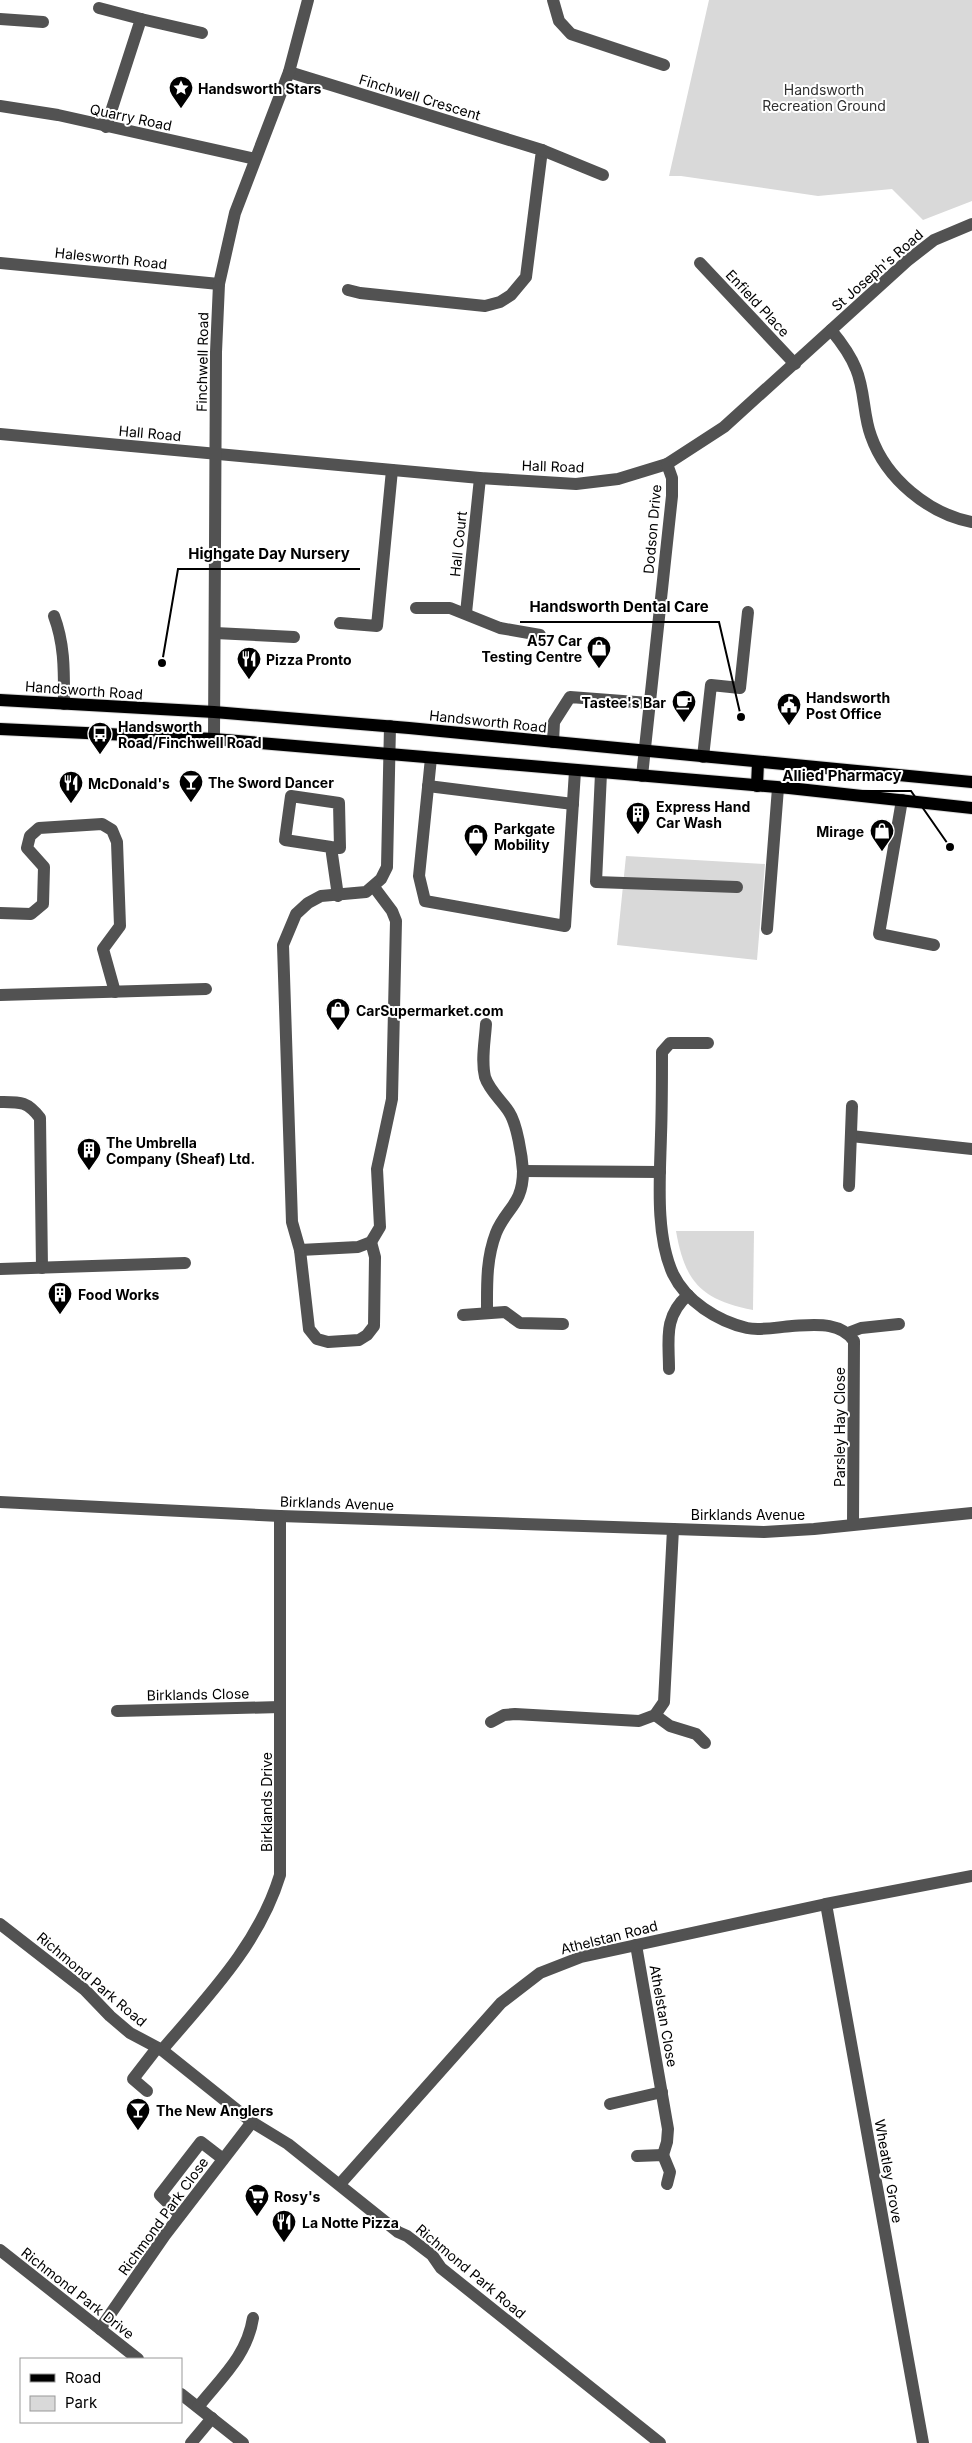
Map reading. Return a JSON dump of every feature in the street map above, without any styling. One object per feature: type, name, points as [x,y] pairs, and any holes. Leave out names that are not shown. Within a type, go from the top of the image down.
[{"type":"main road","name":"Handsworth Road","points":[[0,700],[214,712],[390,726],[644,752],[972,782]]},
{"type":"main road","points":[[0,728],[214,739],[757,786],[972,808]]},
{"type":"main road","points":[[757,786],[758,762]]},
{"type":"street","name":"Finchwell Road","points":[[214,739],[216,352],[219,284],[235,213],[289,72],[308,0]]},
{"type":"street","points":[[553,0],[559,21],[571,34],[664,65]]},
{"type":"street","points":[[99,8],[140,20],[202,33]]},
{"type":"street","points":[[0,20],[43,22]]},
{"type":"street","points":[[106,127],[140,20]]},
{"type":"street","name":"Finchwell Crescent","points":[[289,72],[542,150],[604,175]]},
{"type":"street","name":"Quarry Road","points":[[0,106],[58,115],[255,159]]},
{"type":"street","points":[[348,290],[360,293],[486,306],[500,302],[511,295],[526,277],[542,150]]},
{"type":"street","name":"St Joseph's Road","points":[[831,330],[930,243],[962,226],[972,224]]},
{"type":"street","name":"Halesworth Road","points":[[0,263],[219,284]]},
{"type":"street","name":"Enfield Place","points":[[700,263],[794,364]]},
{"type":"street","points":[[831,330],[846,349],[856,370],[871,438],[887,466],[910,492],[930,508],[955,519],[972,522]]},
{"type":"street","name":"Hall Road","points":[[0,434],[480,478],[576,484],[618,480],[667,464],[724,427],[831,330]]},
{"type":"street","name":"Dodson Drive","points":[[642,776],[672,496],[672,478],[667,464]]},
{"type":"street","points":[[340,622],[377,626],[392,470]]},
{"type":"street","name":"Hall Court","points":[[466,613],[480,478]]},
{"type":"street","points":[[416,608],[450,608],[500,628],[540,635]]},
{"type":"street","points":[[703,757],[711,685],[740,688],[748,612]]},
{"type":"street","points":[[54,616],[61,634],[64,659],[64,704]]},
{"type":"street","points":[[215,633],[294,637]]},
{"type":"street","points":[[553,742],[554,722],[570,697],[649,703]]},
{"type":"street","points":[[371,1242],[375,1257],[374,1326],[368,1335],[358,1340],[328,1342],[317,1339],[310,1329],[300,1250],[292,1222],[289,1190],[283,945],[296,914],[308,903],[321,896],[338,896],[366,892],[374,887],[387,868],[390,726]]},
{"type":"street","points":[[431,758],[418,876],[425,901],[565,926],[575,771]]},
{"type":"street","points":[[601,773],[596,882],[737,887]]},
{"type":"street","points":[[428,786],[573,804]]},
{"type":"street","points":[[767,929],[778,788]]},
{"type":"street","points":[[291,796],[339,803],[340,848],[331,847],[285,840],[291,796]]},
{"type":"street","points":[[902,800],[879,934],[934,944]]},
{"type":"street","points":[[0,913],[31,914],[42,904],[44,867],[27,848],[30,836],[39,828],[102,824],[112,830],[117,842],[120,926],[103,949],[115,992]]},
{"type":"street","points":[[331,847],[338,896]]},
{"type":"street","points":[[300,1250],[358,1247],[371,1242],[380,1227],[377,1169],[392,1099],[396,921],[392,911],[374,887]]},
{"type":"street","points":[[0,995],[206,989]]},
{"type":"street","points":[[486,1024],[484,1062],[486,1079],[514,1121],[523,1170],[520,1192],[514,1206],[497,1230],[487,1264],[487,1312]]},
{"type":"street","points":[[708,1044],[670,1043],[662,1052],[660,1172],[664,1246],[673,1274],[688,1295],[707,1311],[748,1328],[836,1326],[848,1333],[862,1328],[899,1324]]},
{"type":"street","points":[[0,1102],[20,1102],[32,1106],[40,1118],[42,1268]]},
{"type":"street","points":[[849,1186],[852,1106]]},
{"type":"street","points":[[851,1136],[972,1149]]},
{"type":"street","points":[[523,1170],[660,1172]]},
{"type":"street","points":[[0,1269],[185,1264]]},
{"type":"street","points":[[669,1369],[670,1316],[678,1304],[688,1295]]},
{"type":"street","points":[[462,1315],[505,1312],[520,1323],[563,1324]]},
{"type":"street","name":"Parsley Hay Close","points":[[848,1333],[854,1341],[854,1524]]},
{"type":"street","name":"Birklands Avenue","points":[[0,1502],[280,1516],[764,1532],[972,1513]]},
{"type":"street","name":"Birklands Drive","points":[[147,2091],[133,2080],[229,1970],[255,1936],[272,1901],[280,1876],[282,1846],[280,1516]]},
{"type":"street","name":"Birklands Avenue","points":[[655,1715],[664,1702],[673,1529]]},
{"type":"street","name":"Birklands Close","points":[[117,1711],[280,1707]]},
{"type":"street","points":[[492,1722],[504,1716],[515,1714],[638,1721],[655,1715],[670,1726],[696,1734],[704,1743]]},
{"type":"street","name":"Athelstan Road","points":[[340,2184],[501,2003],[519,1987],[560,1964],[581,1957],[826,1904],[972,1876]]},
{"type":"street","name":"Wheatley Grove","points":[[826,1904],[923,2443]]},
{"type":"street","name":"Richmond Park Road","points":[[0,1924],[85,1990],[110,2016],[130,2033],[160,2049],[252,2122],[288,2144],[398,2232],[428,2251],[441,2268],[660,2443]]},
{"type":"street","name":"Athelstan Close","points":[[636,1945],[668,2129],[663,2155]]},
{"type":"street","points":[[610,2104],[662,2092]]},
{"type":"street","name":"Richmond Park Close","points":[[100,2329],[180,2216],[252,2122]]},
{"type":"street","points":[[180,2216],[160,2195],[201,2142],[223,2159]]},
{"type":"street","points":[[636,2156],[663,2155],[670,2172],[668,2184]]},
{"type":"street","name":"Richmond Park Drive","points":[[0,2250],[137,2358]]},
{"type":"street","points":[[198,2407],[243,2352],[250,2335],[253,2318]]},
{"type":"street","points":[[182,2395],[244,2443]]},
{"type":"street","points":[[191,2443],[212,2418]]},
{"type":"green space","name":"Handsworth Recreation Ground","points":[[709,0],[972,0],[972,201],[923,220],[892,189],[818,196],[681,176],[669,176]]},
{"type":"green space","points":[[626,856],[765,864],[757,960],[617,945]]},
{"type":"green space","points":[[676,1231],[754,1231],[753,1310],[721,1301],[699,1286],[685,1264]]},
{"type":"place","name":"Handsworth Stars","points":[[181,109]]},
{"type":"place","name":"Highgate Day Nursery","points":[[162,663]]},
{"type":"place","name":"A57 Car Testing Centre","points":[[599,669]]},
{"type":"place","name":"Pizza Pronto","points":[[249,680]]},
{"type":"place","name":"Handsworth Dental Care","points":[[741,717]]},
{"type":"place","name":"Tastee's Bar","points":[[684,723]]},
{"type":"place","name":"Handsworth Post Office","points":[[789,726]]},
{"type":"place","name":"Handsworth Road/Finchwell Road","points":[[100,755]]},
{"type":"place","name":"The Sword Dancer","points":[[191,803]]},
{"type":"place","name":"McDonald's","points":[[71,804]]},
{"type":"place","name":"Express Hand Car Wash","points":[[638,835]]},
{"type":"place","name":"Allied Pharmacy","points":[[950,847]]},
{"type":"place","name":"Mirage","points":[[882,852]]},
{"type":"place","name":"Parkgate Mobility","points":[[476,857]]},
{"type":"place","name":"CarSupermarket.com","points":[[338,1031]]},
{"type":"place","name":"The Umbrella Company (Sheaf) Ltd.","points":[[89,1171]]},
{"type":"place","name":"Food Works","points":[[60,1315]]},
{"type":"place","name":"The New Anglers","points":[[138,2131]]},
{"type":"place","name":"Rosy's","points":[[257,2217]]},
{"type":"place","name":"La Notte Pizza","points":[[284,2243]]}]
